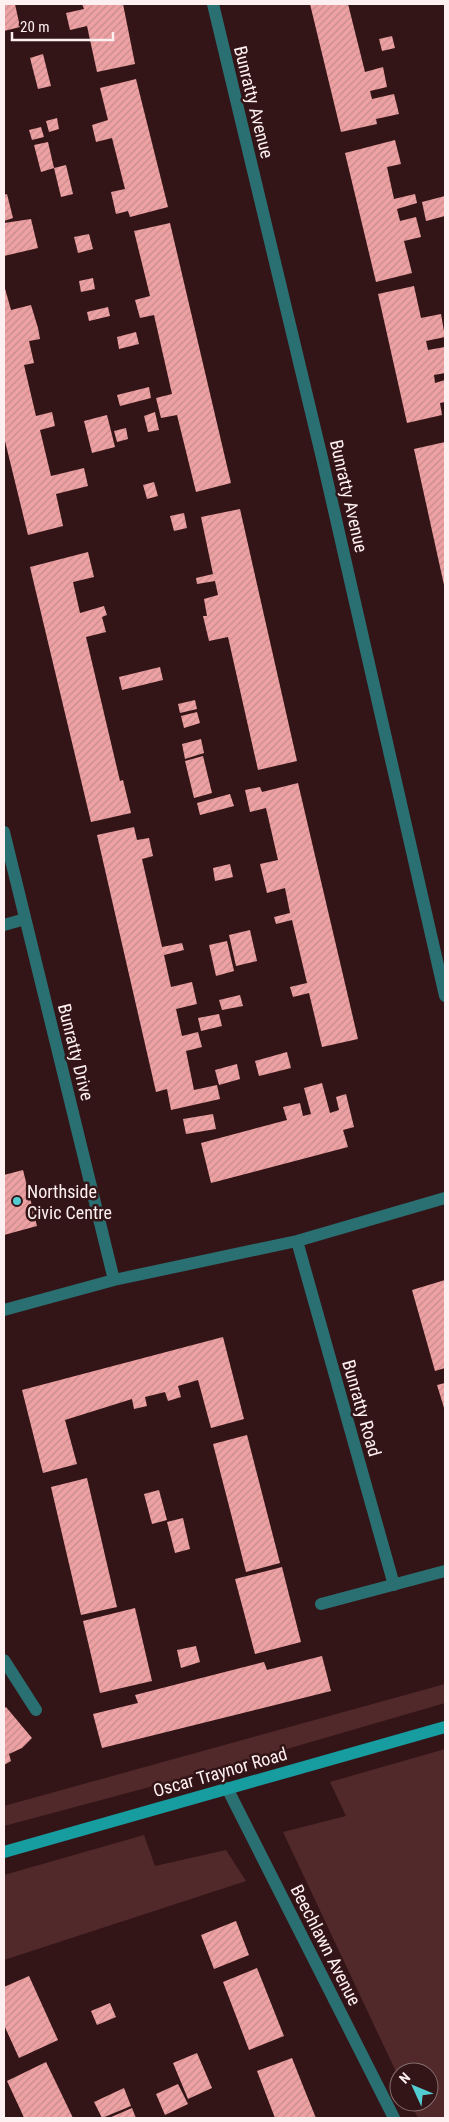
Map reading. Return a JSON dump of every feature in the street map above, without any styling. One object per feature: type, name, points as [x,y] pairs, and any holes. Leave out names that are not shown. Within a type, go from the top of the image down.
[{"type":"main road","name":"Oscar Traynor Road","points":[[4,1852],[445,1727]]},
{"type":"street","name":"Bunratty Avenue","points":[[213,4],[322,458],[445,996]]},
{"type":"street","name":"Bunratty Drive","points":[[4,832],[114,1280]]},
{"type":"street","points":[[4,925],[25,919]]},
{"type":"street","points":[[4,1310],[114,1280],[297,1241],[445,1198]]},
{"type":"street","name":"Bunratty Road","points":[[297,1241],[394,1585]]},
{"type":"street","points":[[321,1604],[445,1571]]},
{"type":"street","points":[[4,1660],[36,1710]]},
{"type":"street","name":"Beechlawn Avenue","points":[[227,1788],[394,2118]]},
{"type":"shaded area","points":[[445,1684],[445,1703],[228,1766],[4,1826],[4,1806]]},
{"type":"shaded area","points":[[445,1749],[445,2118],[418,2118],[415,2112],[439,2112],[439,2062],[391,2062],[283,1832],[346,1816],[330,1782]]},
{"type":"shaded area","points":[[144,1835],[155,1866],[226,1850],[246,1881],[4,1960],[4,1875]]},
{"type":"building","points":[[4,4],[15,4],[20,27],[4,31]]},
{"type":"building","points":[[82,4],[123,4],[135,64],[97,72],[87,26],[70,30],[66,13],[84,9]]},
{"type":"building","points":[[310,4],[348,4],[365,72],[383,67],[387,87],[370,91],[372,99],[394,94],[399,114],[376,119],[377,124],[341,132]]},
{"type":"building","points":[[392,36],[395,48],[382,51],[379,39]]},
{"type":"building","points":[[43,54],[51,86],[38,89],[30,58]]},
{"type":"building","points":[[136,79],[168,207],[130,217],[128,211],[116,214],[111,192],[125,189],[112,138],[96,142],[92,125],[108,120],[100,88]]},
{"type":"building","points":[[57,118],[59,129],[49,132],[46,121]]},
{"type":"building","points":[[41,127],[44,137],[32,140],[29,130]]},
{"type":"building","points":[[395,140],[401,164],[387,167],[394,199],[415,194],[417,203],[397,209],[400,221],[416,217],[421,237],[404,241],[412,273],[376,282],[345,153]]},
{"type":"building","points":[[48,142],[54,168],[41,172],[34,145]]},
{"type":"building","points":[[66,165],[73,194],[61,197],[54,168]]},
{"type":"building","points":[[7,194],[13,218],[4,221],[4,195]]},
{"type":"building","points":[[445,196],[445,216],[426,221],[422,202]]},
{"type":"building","points":[[31,219],[38,248],[4,256],[4,223]]},
{"type":"building","points":[[170,223],[231,483],[196,492],[177,415],[161,418],[156,398],[172,394],[154,315],[140,318],[135,300],[150,296],[134,231]]},
{"type":"building","points":[[89,234],[93,249],[78,253],[74,237]]},
{"type":"building","points":[[93,278],[95,289],[81,292],[79,281]]},
{"type":"building","points":[[4,285],[11,310],[31,305],[38,328],[40,339],[29,341],[34,363],[24,365],[36,416],[52,412],[55,426],[40,430],[51,476],[84,468],[88,486],[56,494],[63,526],[28,535],[4,437]]},
{"type":"building","points":[[414,286],[421,318],[441,314],[445,337],[426,341],[428,350],[445,347],[445,373],[434,375],[435,383],[445,380],[445,402],[440,403],[442,415],[407,423],[378,294]]},
{"type":"building","points":[[108,307],[110,316],[89,321],[87,312]]},
{"type":"building","points":[[136,332],[139,344],[119,349],[117,337]]},
{"type":"building","points":[[149,387],[151,398],[120,406],[117,395]]},
{"type":"building","points":[[155,412],[159,430],[148,432],[144,416]]},
{"type":"building","points":[[107,415],[115,447],[92,453],[84,421]]},
{"type":"building","points":[[126,428],[128,439],[117,442],[114,431]]},
{"type":"building","points":[[445,442],[445,585],[444,585],[414,449]]},
{"type":"building","points":[[154,482],[158,496],[147,499],[143,485]]},
{"type":"building","points":[[240,509],[297,761],[258,770],[228,637],[209,641],[203,616],[207,616],[204,599],[218,595],[215,581],[197,584],[196,578],[213,574],[201,517]]},
{"type":"building","points":[[184,513],[187,528],[174,531],[170,516]]},
{"type":"building","points":[[88,552],[94,577],[73,582],[80,613],[104,606],[107,615],[102,617],[106,632],[86,637],[120,781],[123,780],[131,813],[91,822],[30,567]]},
{"type":"building","points":[[160,667],[163,680],[122,690],[119,677]]},
{"type":"building","points":[[195,700],[197,709],[180,713],[178,704]]},
{"type":"building","points":[[197,712],[200,723],[184,728],[181,716]]},
{"type":"building","points":[[201,739],[204,753],[185,759],[182,744]]},
{"type":"building","points":[[203,756],[212,793],[194,798],[185,761]]},
{"type":"building","points":[[298,783],[358,1039],[322,1047],[309,993],[293,997],[290,987],[307,983],[292,920],[276,924],[274,917],[290,913],[285,888],[267,893],[260,864],[278,860],[266,808],[250,812],[245,790],[260,787],[262,792]]},
{"type":"building","points":[[230,794],[234,806],[200,815],[197,803]]},
{"type":"building","points":[[134,827],[137,840],[149,838],[153,856],[142,859],[162,947],[182,943],[184,950],[164,955],[171,987],[192,982],[197,1004],[176,1009],[182,1036],[198,1032],[202,1047],[186,1051],[194,1090],[217,1085],[220,1099],[171,1110],[167,1089],[156,1092],[97,835]]},
{"type":"building","points":[[230,864],[233,877],[215,881],[213,868]]},
{"type":"building","points":[[250,930],[257,961],[236,966],[229,935]]},
{"type":"building","points":[[227,941],[234,971],[216,976],[209,945]]},
{"type":"building","points":[[240,995],[243,1006],[222,1010],[219,1000]]},
{"type":"building","points":[[219,1014],[222,1026],[201,1031],[198,1018]]},
{"type":"building","points":[[287,1052],[291,1068],[259,1076],[255,1061]]},
{"type":"building","points":[[237,1064],[240,1079],[219,1085],[215,1070]]},
{"type":"building","points":[[322,1083],[330,1113],[339,1110],[336,1097],[346,1094],[354,1127],[343,1130],[348,1147],[211,1183],[201,1143],[287,1120],[283,1107],[300,1103],[303,1116],[311,1114],[304,1088]]},
{"type":"building","points":[[213,1114],[216,1129],[186,1134],[183,1119]]},
{"type":"building","name":"Northside Civic Centre","points":[[23,1170],[37,1226],[4,1235],[4,1175]]},
{"type":"building","points":[[445,1280],[445,1368],[435,1371],[412,1290]]},
{"type":"building","points":[[223,1337],[244,1419],[211,1428],[198,1380],[178,1386],[181,1397],[168,1401],[165,1392],[145,1397],[147,1406],[134,1409],[132,1399],[65,1420],[77,1464],[43,1473],[22,1390]]},
{"type":"building","points":[[445,1383],[445,1411],[437,1385]]},
{"type":"building","points":[[247,1435],[280,1563],[246,1572],[213,1444]]},
{"type":"building","points":[[87,1478],[117,1607],[81,1615],[51,1487]]},
{"type":"building","points":[[159,1490],[167,1520],[152,1524],[144,1494]]},
{"type":"building","points":[[183,1518],[190,1549],[175,1553],[167,1522]]},
{"type":"building","points":[[282,1567],[301,1642],[255,1654],[235,1579]]},
{"type":"building","points":[[135,1608],[152,1681],[100,1693],[83,1621]]},
{"type":"building","points":[[196,1646],[200,1662],[181,1668],[177,1650]]},
{"type":"building","points":[[322,1656],[331,1691],[102,1748],[93,1714],[138,1703],[135,1695],[264,1662],[267,1670]]},
{"type":"building","points":[[6,1707],[32,1738],[22,1748],[9,1754],[11,1761],[4,1765],[4,1709]]},
{"type":"building","points":[[236,1921],[249,1955],[214,1969],[201,1935]]},
{"type":"building","points":[[257,1968],[284,2036],[249,2050],[223,1982]]},
{"type":"building","points":[[29,1976],[58,2040],[19,2058],[4,2025],[4,1987]]},
{"type":"building","points":[[110,2003],[116,2017],[97,2025],[91,2011]]},
{"type":"building","points":[[197,2053],[212,2088],[188,2099],[173,2063]]},
{"type":"building","points":[[292,2058],[316,2118],[275,2118],[257,2071]]},
{"type":"building","points":[[46,2062],[73,2118],[24,2118],[7,2081]]},
{"type":"building","points":[[178,2084],[188,2104],[165,2115],[156,2094]]},
{"type":"building","points":[[124,2088],[131,2106],[102,2118],[94,2102]]},
{"type":"building","points":[[132,2108],[136,2118],[109,2118]]},
{"type":"place","name":"Northside Civic Centre","points":[[17,1201]]}]
